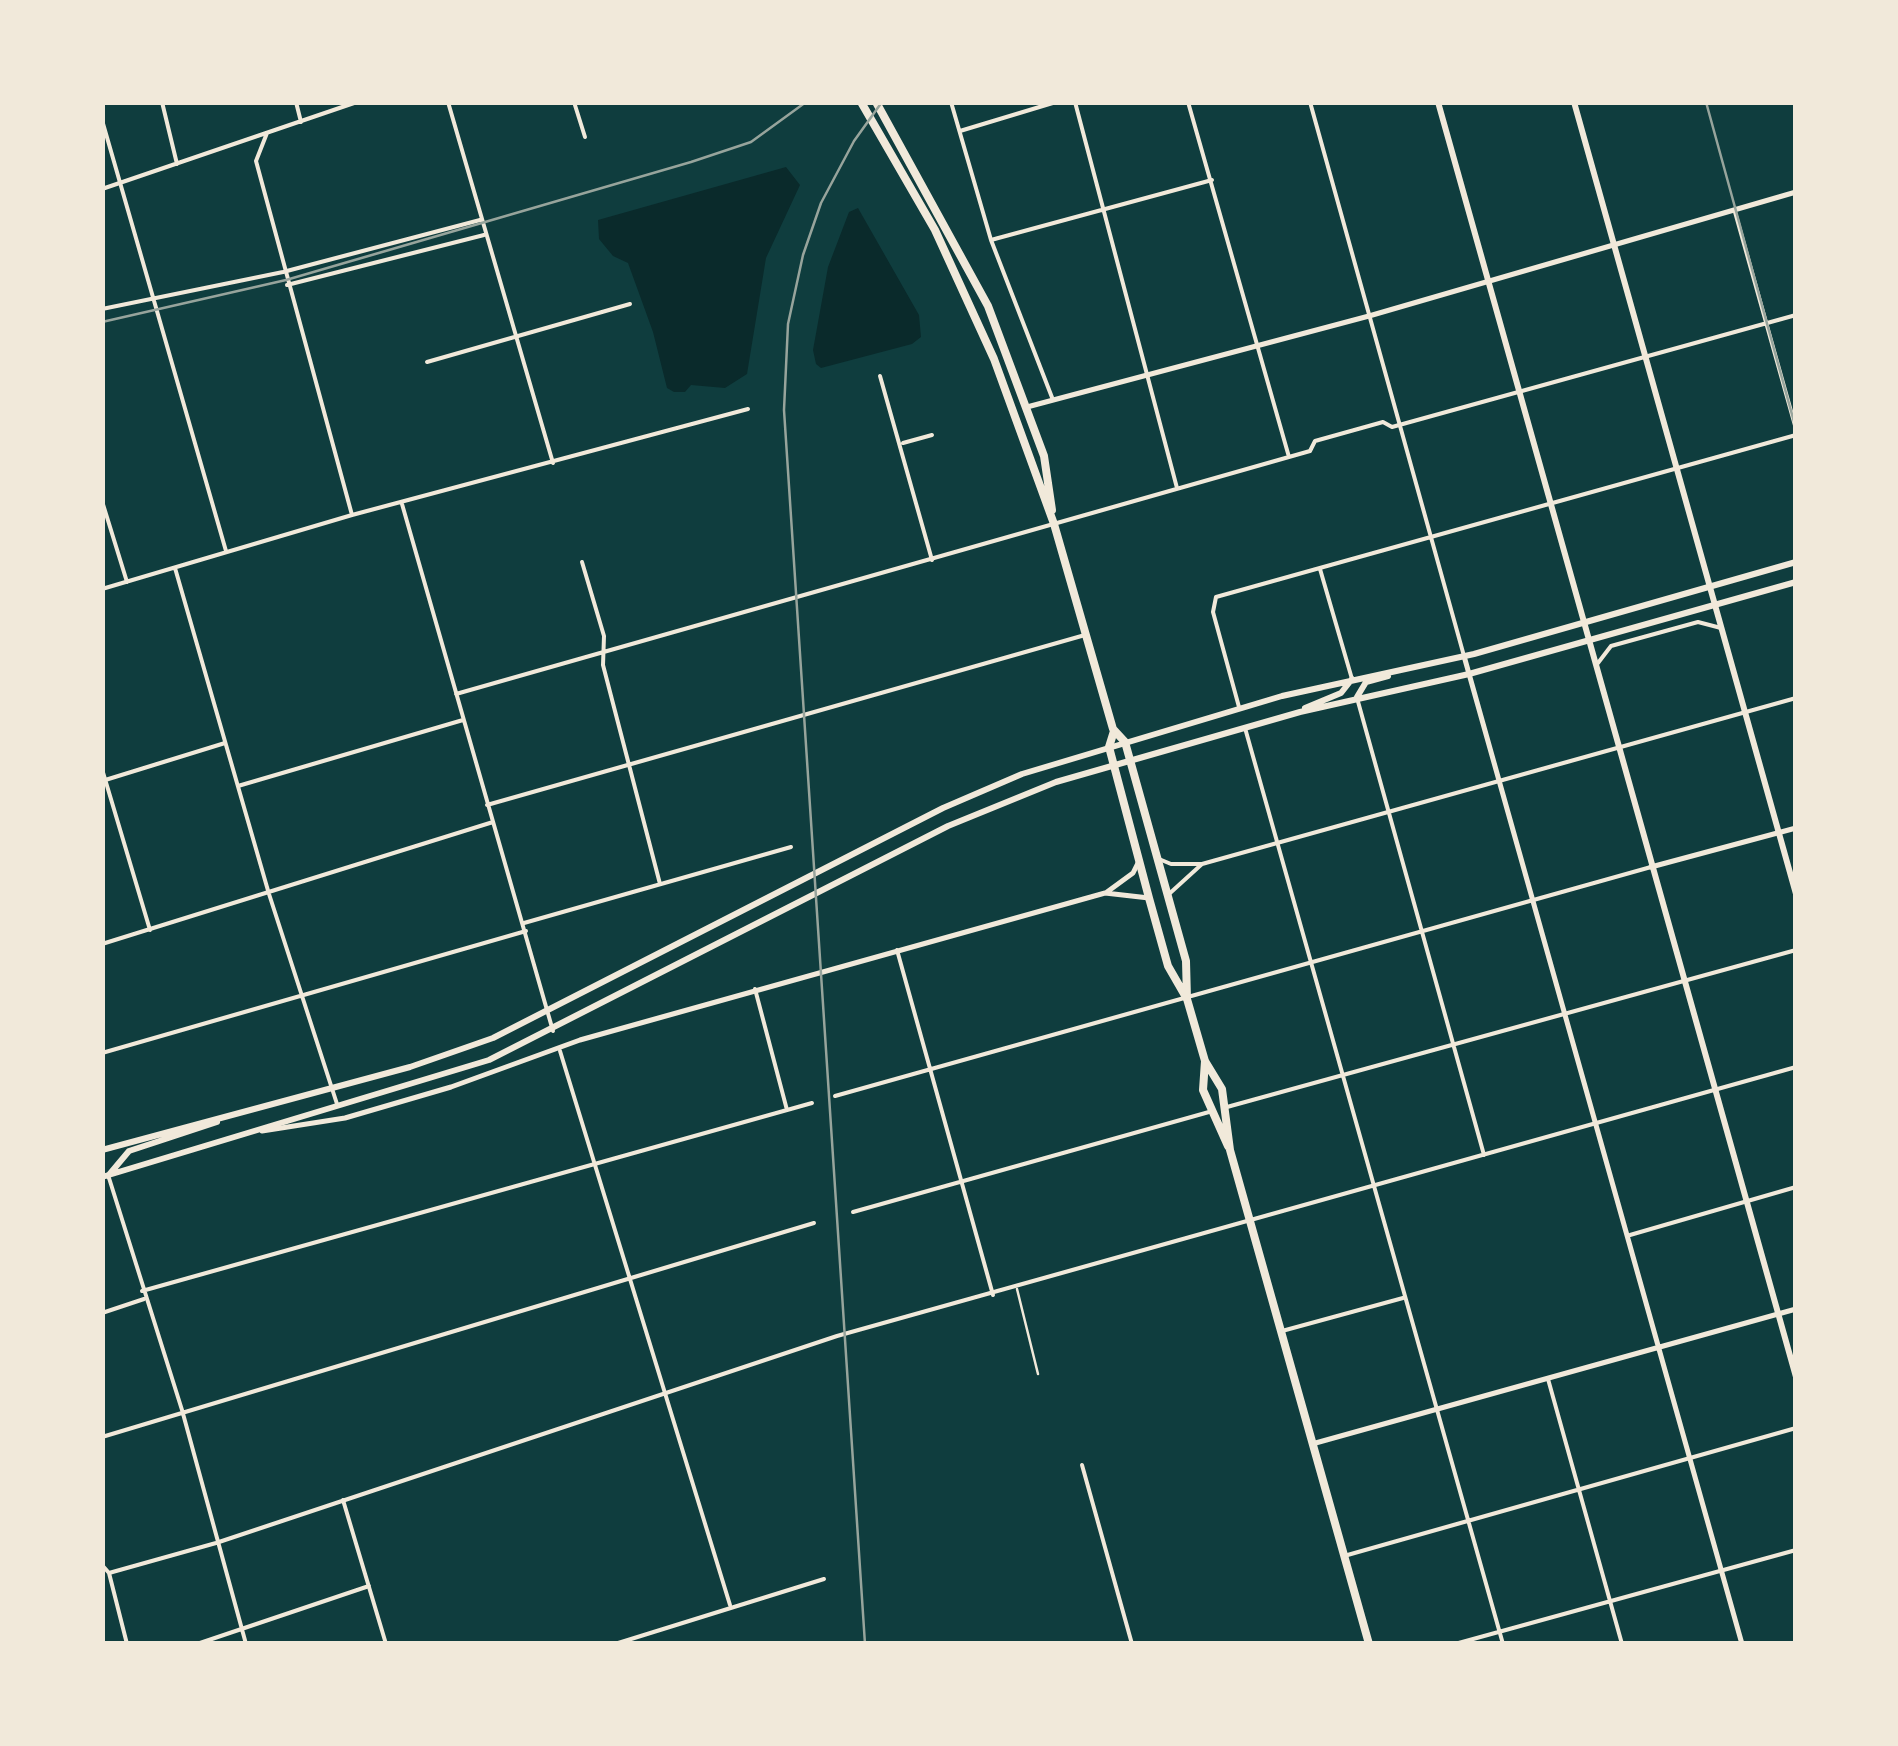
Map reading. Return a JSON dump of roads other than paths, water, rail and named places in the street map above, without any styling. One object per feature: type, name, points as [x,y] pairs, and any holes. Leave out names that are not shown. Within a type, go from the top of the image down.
[{"type":"highway","points":[[861,102],[975,312],[1054,524],[1114,731],[1125,742],[1158,858],[1186,961],[1187,999],[1204,1061],[1226,1107],[1230,1150],[1369,1644]]},
{"type":"highway","points":[[876,102],[976,281],[1044,456],[1054,524]]},
{"type":"highway","points":[[1114,731],[1109,747],[1149,898],[1168,966],[1187,999]]},
{"type":"highway","points":[[1204,1061],[1203,1090],[1209,1112],[1230,1150]]},
{"type":"main road","points":[[1438,102],[1796,1376]]},
{"type":"main road","points":[[1574,102],[1796,894]]},
{"type":"main road","points":[[102,1150],[452,1053],[548,1012],[970,795],[1239,707],[1464,656],[1796,562]]},
{"type":"main road","points":[[105,1176],[459,1071],[553,1031],[1000,802],[1114,764],[1300,712],[1469,674],[1796,582]]},
{"type":"main road","points":[[1357,697],[1366,682],[1408,668]]},
{"type":"main road","points":[[1300,712],[1314,701],[1341,693],[1352,680]]},
{"type":"main road","points":[[105,1176],[129,1152],[195,1133],[226,1117]]},
{"type":"street","points":[[162,102],[177,164]]},
{"type":"street","points":[[296,102],[301,122]]},
{"type":"street","points":[[102,189],[357,102]]},
{"type":"street","points":[[448,102],[553,463]]},
{"type":"street","points":[[574,102],[585,137]]},
{"type":"street","points":[[951,102],[992,240],[1053,400]]},
{"type":"street","points":[[960,131],[1056,102]]},
{"type":"street","points":[[1074,102],[1177,488]]},
{"type":"street","points":[[1188,102],[1289,456]]},
{"type":"street","points":[[1310,102],[1742,1644]]},
{"type":"street","points":[[102,120],[226,552]]},
{"type":"street","points":[[267,132],[256,161],[352,515]]},
{"type":"street","points":[[992,240],[1212,180]]},
{"type":"street","points":[[1028,407],[1370,316],[1796,192]]},
{"type":"street","points":[[1239,707],[1212,612],[1216,598],[1796,432],[1735,210]]},
{"type":"street","points":[[102,309],[284,272],[480,220]]},
{"type":"street","points":[[287,286],[484,235]]},
{"type":"street","points":[[427,362],[515,340],[630,304]]},
{"type":"street","points":[[456,694],[1310,450],[1316,441],[1383,422],[1400,425],[1796,315]]},
{"type":"street","points":[[880,376],[932,560]]},
{"type":"street","points":[[102,589],[352,515],[748,409]]},
{"type":"street","points":[[900,444],[932,435]]},
{"type":"street","points":[[102,501],[127,582]]},
{"type":"street","points":[[402,504],[553,1031]]},
{"type":"street","points":[[582,562],[604,636],[602,652],[660,884]]},
{"type":"street","points":[[175,568],[269,894],[338,1108]]},
{"type":"street","points":[[1320,569],[1352,680]]},
{"type":"street","points":[[1598,663],[1608,648],[1698,622],[1722,628]]},
{"type":"street","points":[[487,805],[1085,635]]},
{"type":"street","points":[[1357,697],[1484,1156]]},
{"type":"street","points":[[1158,858],[1171,864],[1202,864],[1620,744],[1796,698]]},
{"type":"street","points":[[238,786],[463,720]]},
{"type":"street","points":[[1245,728],[1503,1644]]},
{"type":"street","points":[[104,780],[224,743]]},
{"type":"street","points":[[102,769],[150,930]]},
{"type":"street","points":[[102,944],[493,822]]},
{"type":"street","points":[[834,1096],[1796,828]]},
{"type":"street","points":[[524,923],[791,847]]},
{"type":"street","points":[[257,1132],[345,1118],[560,1051],[580,1040],[1105,893],[1134,873],[1139,860]]},
{"type":"street","points":[[1168,896],[1176,883],[1202,864]]},
{"type":"street","points":[[1105,893],[1149,898]]},
{"type":"street","points":[[102,1054],[526,932]]},
{"type":"street","points":[[897,950],[994,1294]]},
{"type":"street","points":[[1226,1107],[1796,950]]},
{"type":"street","points":[[755,989],[787,1111]]},
{"type":"street","points":[[560,1051],[730,1605]]},
{"type":"street","points":[[109,1573],[216,1542],[800,1348],[1796,1067]]},
{"type":"street","points":[[142,1291],[812,1103]]},
{"type":"street","points":[[853,1212],[1209,1112]]},
{"type":"street","points":[[105,1176],[182,1410],[246,1644]]},
{"type":"street","points":[[1630,1236],[1796,1188]]},
{"type":"street","points":[[102,1437],[814,1223]]},
{"type":"street","points":[[1280,1332],[1403,1298]]},
{"type":"street","points":[[102,1312],[144,1299]]},
{"type":"street","points":[[1312,1444],[1796,1309]]},
{"type":"street","points":[[1548,1379],[1622,1644]]},
{"type":"street","points":[[1344,1556],[1796,1428]]},
{"type":"street","points":[[1082,1466],[1132,1644]]},
{"type":"street","points":[[344,1500],[386,1644]]},
{"type":"street","points":[[1455,1644],[1796,1550]]},
{"type":"street","points":[[102,1565],[109,1573],[127,1644]]},
{"type":"street","points":[[615,1644],[730,1605],[824,1579]]},
{"type":"street","points":[[197,1644],[369,1586]]},
{"type":"lane","points":[[1017,1288],[1038,1374]]},
{"type":"water","points":[[786,167],[800,185],[766,258],[747,374],[725,388],[691,385],[685,392],[674,392],[667,388],[653,332],[628,263],[613,256],[599,239],[598,220]]},
{"type":"water","points":[[858,208],[919,315],[921,337],[912,344],[821,368],[813,350],[828,267],[849,212]]},
{"type":"railway","points":[[102,322],[286,280],[691,162],[751,142],[806,102]]},
{"type":"railway","points":[[865,1644],[784,410],[788,324],[803,255],[821,203],[854,141],[882,102]]},
{"type":"railway","points":[[1706,102],[1796,429]]}]
